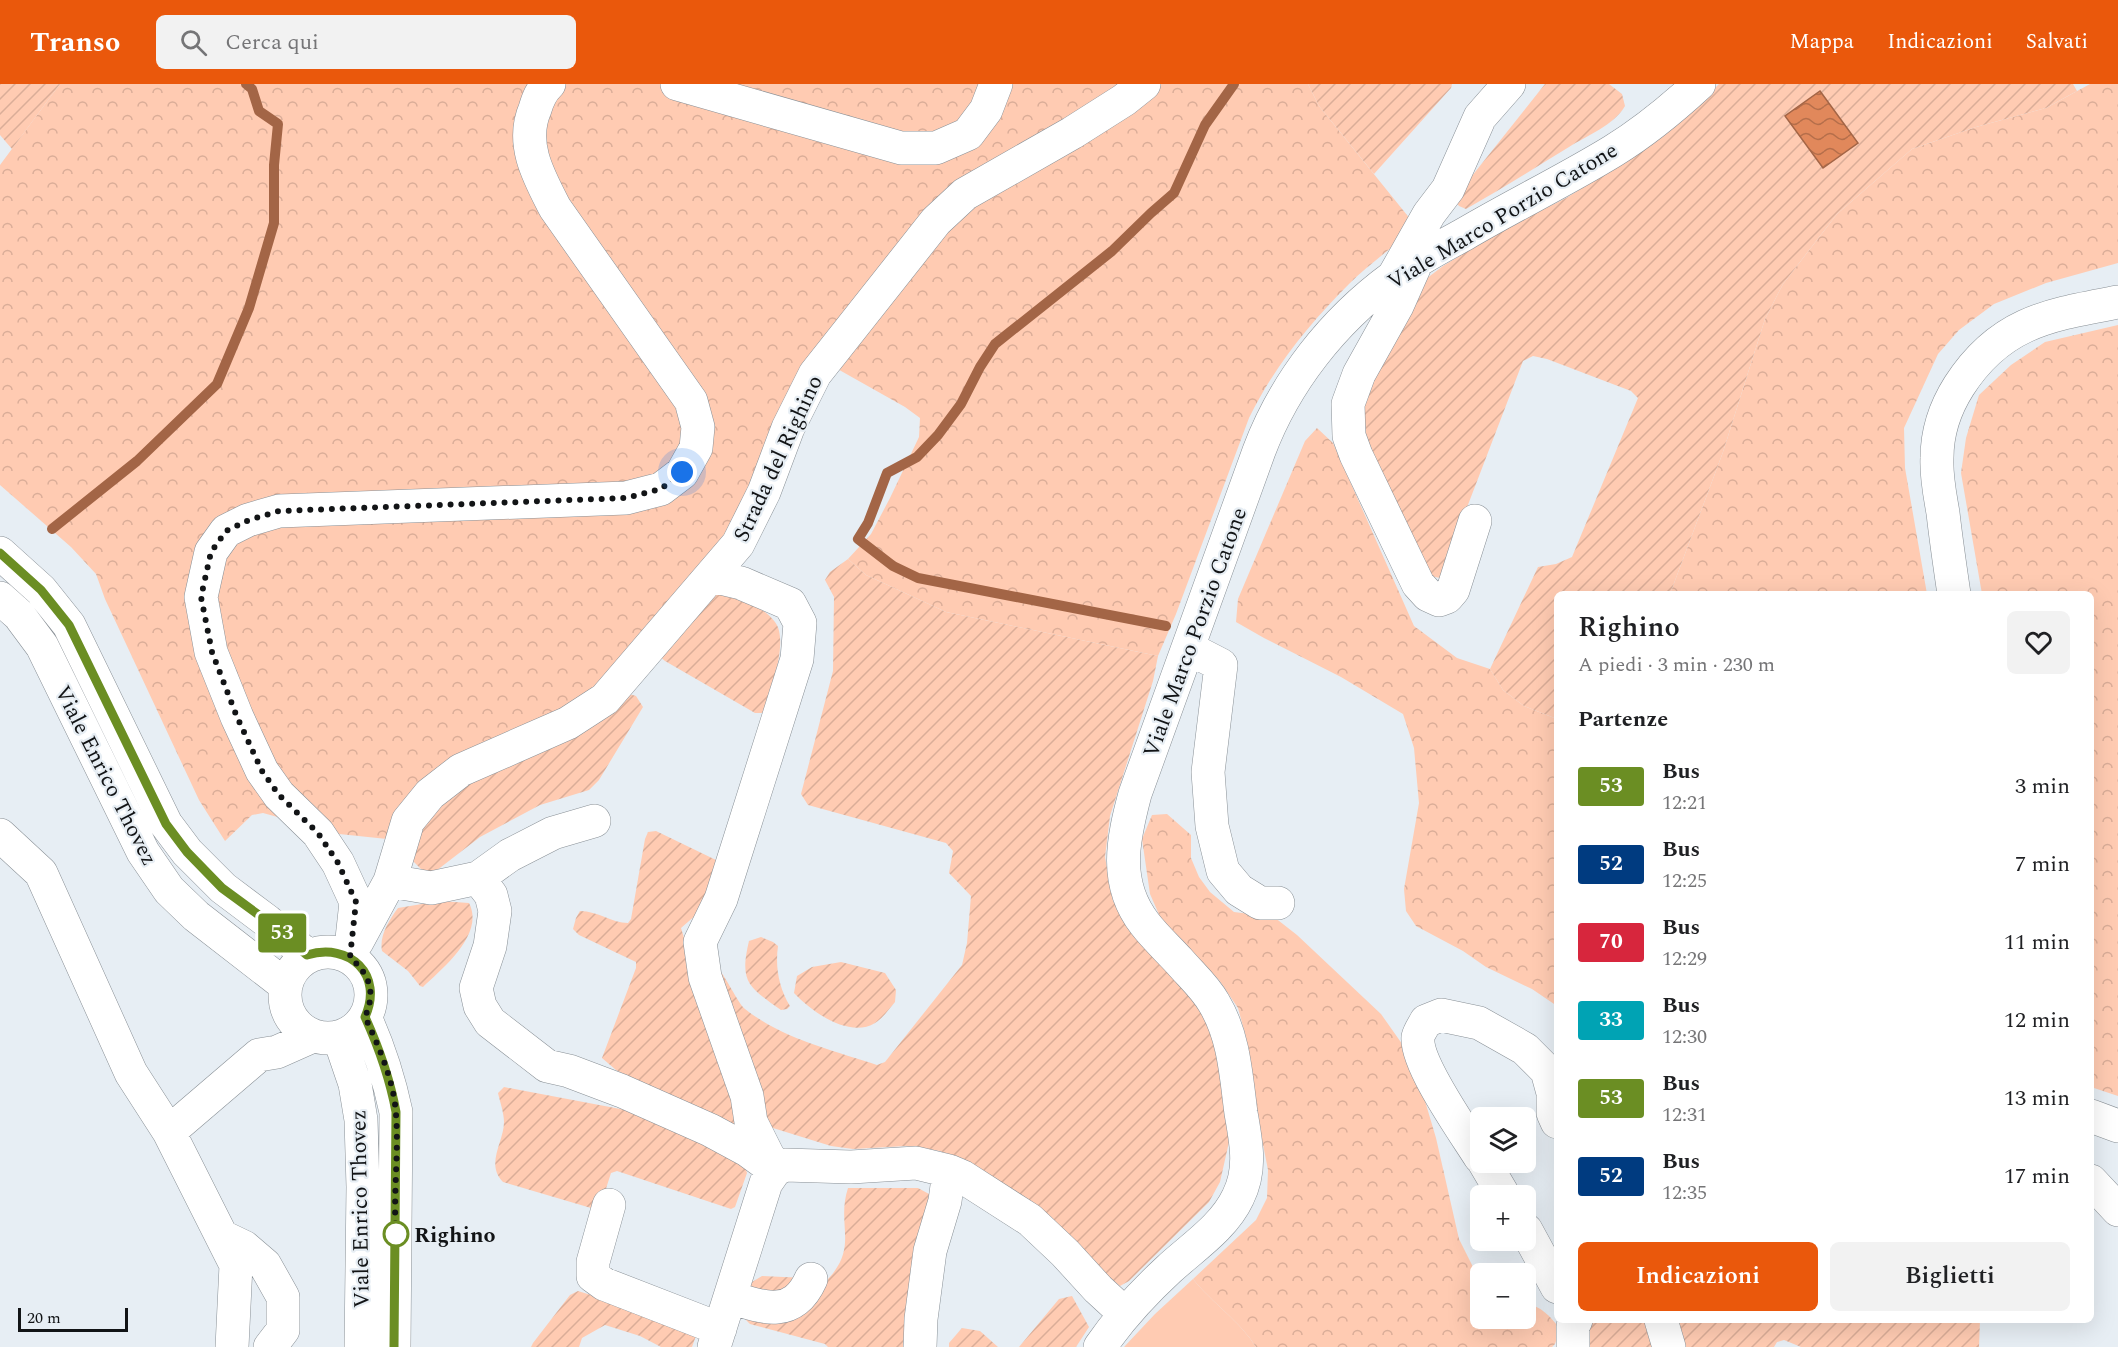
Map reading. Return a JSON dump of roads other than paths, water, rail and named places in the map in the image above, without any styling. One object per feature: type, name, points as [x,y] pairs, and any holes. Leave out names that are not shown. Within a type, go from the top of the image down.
[{"type":"street","points":[[350,957],[356,902],[338,863],[318,833],[279,795],[262,771],[237,717],[212,652],[201,597],[211,552],[226,531],[249,520],[279,511],[626,498],[661,489],[682,472],[696,448],[698,427],[691,401],[555,208],[539,177],[530,148],[529,122],[542,91],[549,84]]},
{"type":"street","points":[[677,84],[901,147],[936,148],[968,134],[986,110],[996,84]]},
{"type":"street","name":"Strada del Righino","points":[[350,957],[360,934],[390,881],[408,821],[430,794],[461,770],[568,723],[605,699],[738,544],[764,492],[788,428],[815,374],[936,220],[965,194],[1072,133],[1124,100],[1144,84]]},
{"type":"street","points":[[1475,521],[1453,590],[1447,597],[1439,600],[1428,595],[1418,584],[1356,455],[1349,436],[1348,404],[1359,374],[1397,306],[1406,269],[1429,214],[1448,189],[1480,117],[1509,84]]},
{"type":"street","name":"Viale Marco Porzio Catone","points":[[1100,1347],[1124,1313],[1229,1214],[1244,1183],[1248,1162],[1233,1055],[1226,1026],[1208,994],[1144,923],[1133,903],[1123,872],[1125,832],[1135,794],[1259,451],[1277,408],[1304,367],[1336,328],[1370,294],[1406,269],[1614,150],[1641,132],[1699,84]]},
{"type":"street","points":[[1954,591],[1937,460],[1941,423],[1953,396],[1979,358],[2005,335],[2018,328],[2066,312],[2118,302]]},
{"type":"street","name":"Viale Enrico Thovez","points":[[0,553],[41,590],[69,625],[166,824],[187,852],[222,888],[267,921],[307,955]]},
{"type":"street","points":[[712,576],[741,583],[790,604],[800,623],[797,659],[721,899],[700,942],[705,977],[747,1096],[751,1122],[775,1170]]},
{"type":"street","name":"Viale Enrico Thovez","points":[[0,598],[19,615],[42,646],[143,852],[169,890],[286,998]]},
{"type":"street","points":[[1188,648],[1221,665],[1208,772],[1212,826],[1223,871],[1239,890],[1260,903],[1278,903]]},
{"type":"street","points":[[390,881],[431,888],[478,878],[510,855],[553,833],[594,821]]},
{"type":"street","points":[[0,835],[41,873],[131,1073],[169,1132],[236,1265],[232,1347]]},
{"type":"street","points":[[478,878],[491,895],[495,911],[490,946],[476,988],[480,1006],[490,1022],[547,1066],[569,1071],[622,1091],[700,1126],[747,1150],[775,1170]]},
{"type":"street","points":[[169,1132],[259,1054],[286,998],[295,966],[307,955],[328,951],[350,957],[362,968],[369,980],[371,992],[370,1005],[358,1026],[277,1052],[259,1054]]},
{"type":"street","points":[[286,998],[293,1022],[326,1037]]},
{"type":"street","points":[[1470,1140],[1421,1056],[1418,1036],[1426,1021],[1442,1015],[1479,1023],[1524,1049],[1546,1071],[1553,1093],[1554,1115]]},
{"type":"street","name":"Viale Enrico Thovez","points":[[365,1017],[390,1082],[396,1112],[394,1347]]},
{"type":"street","name":"Viale Enrico Thovez","points":[[326,1037],[355,1084],[361,1120],[363,1186],[361,1347]]},
{"type":"street","points":[[2094,1117],[2118,1126]]},
{"type":"street","points":[[609,1205],[592,1262],[593,1276],[604,1284],[717,1338],[766,1183],[775,1170],[785,1165],[851,1167],[916,1163],[963,1177],[1030,1220],[1065,1252],[1098,1289],[1124,1313]]},
{"type":"street","points":[[920,1347],[921,1319],[930,1251],[945,1201],[949,1171]]},
{"type":"street","points":[[2094,1184],[2118,1210]]},
{"type":"street","points":[[223,1238],[244,1247],[265,1265],[283,1297],[283,1330],[270,1347]]},
{"type":"street","points":[[1536,1248],[1554,1281]]},
{"type":"street","points":[[730,1297],[767,1308],[781,1308],[799,1298],[811,1280]]},
{"type":"street","points":[[1662,1323],[1669,1347]]},
{"type":"water","points":[[1820,91],[1858,143],[1823,168],[1785,116]]},
{"type":"waterway","points":[[52,529],[137,461],[217,384],[249,308],[274,223],[274,165],[278,124],[259,111],[252,89],[246,84]]},
{"type":"waterway","points":[[1166,626],[918,578],[893,566],[858,539],[868,523],[887,473],[917,457],[938,435],[961,404],[995,344],[1112,251],[1174,193],[1205,125],[1234,84]]},
{"type":"place","name":"Righino","points":[[396,1234]]}]
